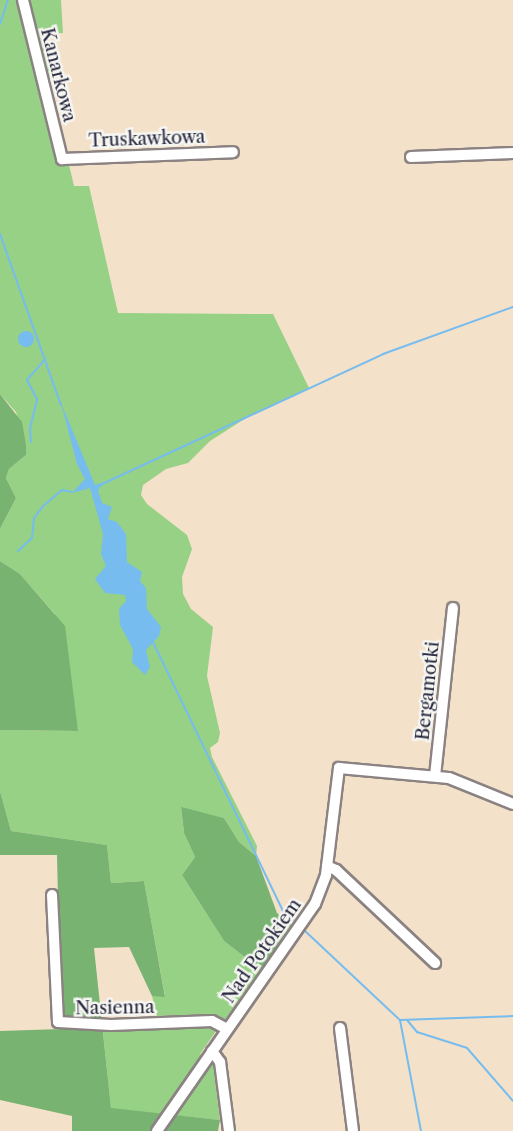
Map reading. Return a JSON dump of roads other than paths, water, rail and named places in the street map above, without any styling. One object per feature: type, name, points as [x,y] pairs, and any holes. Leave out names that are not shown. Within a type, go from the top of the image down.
[{"type":"street","name":"Kanarkowa","points":[[23,0],[62,159]]},
{"type":"street","name":"Truskawkowa","points":[[62,159],[233,152]]},
{"type":"street","points":[[411,157],[513,153]]},
{"type":"street","name":"Bergamotki","points":[[435,776],[453,609]]},
{"type":"street","name":"Nad Potokiem","points":[[158,1131],[315,904],[327,866],[339,768],[435,776],[513,804]]},
{"type":"street","points":[[327,866],[435,963]]},
{"type":"street","name":"Nasienna","points":[[52,895],[58,1022],[100,1026],[212,1021],[227,1029]]},
{"type":"street","points":[[340,1028],[352,1131]]},
{"type":"street","points":[[212,1051],[220,1062],[229,1131]]},
{"type":"water","points":[[23,331],[29,331],[34,339],[32,345],[23,347],[18,342],[18,336]]},
{"type":"water","points":[[61,403],[95,485],[104,482],[98,490],[102,503],[112,507],[108,519],[117,522],[126,534],[127,562],[142,572],[140,581],[146,588],[147,609],[161,627],[159,636],[146,650],[150,667],[145,675],[132,662],[133,649],[120,625],[119,609],[126,601],[125,595],[105,593],[95,579],[106,566],[101,554],[103,534],[90,488],[72,493],[85,479],[77,464]]},
{"type":"waterway","points":[[0,24],[8,0]]},
{"type":"waterway","points":[[0,234],[61,405]]},
{"type":"waterway","points":[[100,485],[383,354],[513,307]]},
{"type":"waterway","points":[[31,442],[30,428],[37,399],[27,380],[45,359]]},
{"type":"waterway","points":[[18,551],[32,538],[34,518],[43,506],[62,490],[72,492]]},
{"type":"waterway","points":[[152,640],[283,911],[296,922]]},
{"type":"waterway","points":[[304,930],[400,1020],[421,1131]]},
{"type":"waterway","points":[[400,1020],[513,1016]]},
{"type":"waterway","points":[[407,1020],[417,1032],[467,1048],[513,1101]]}]
